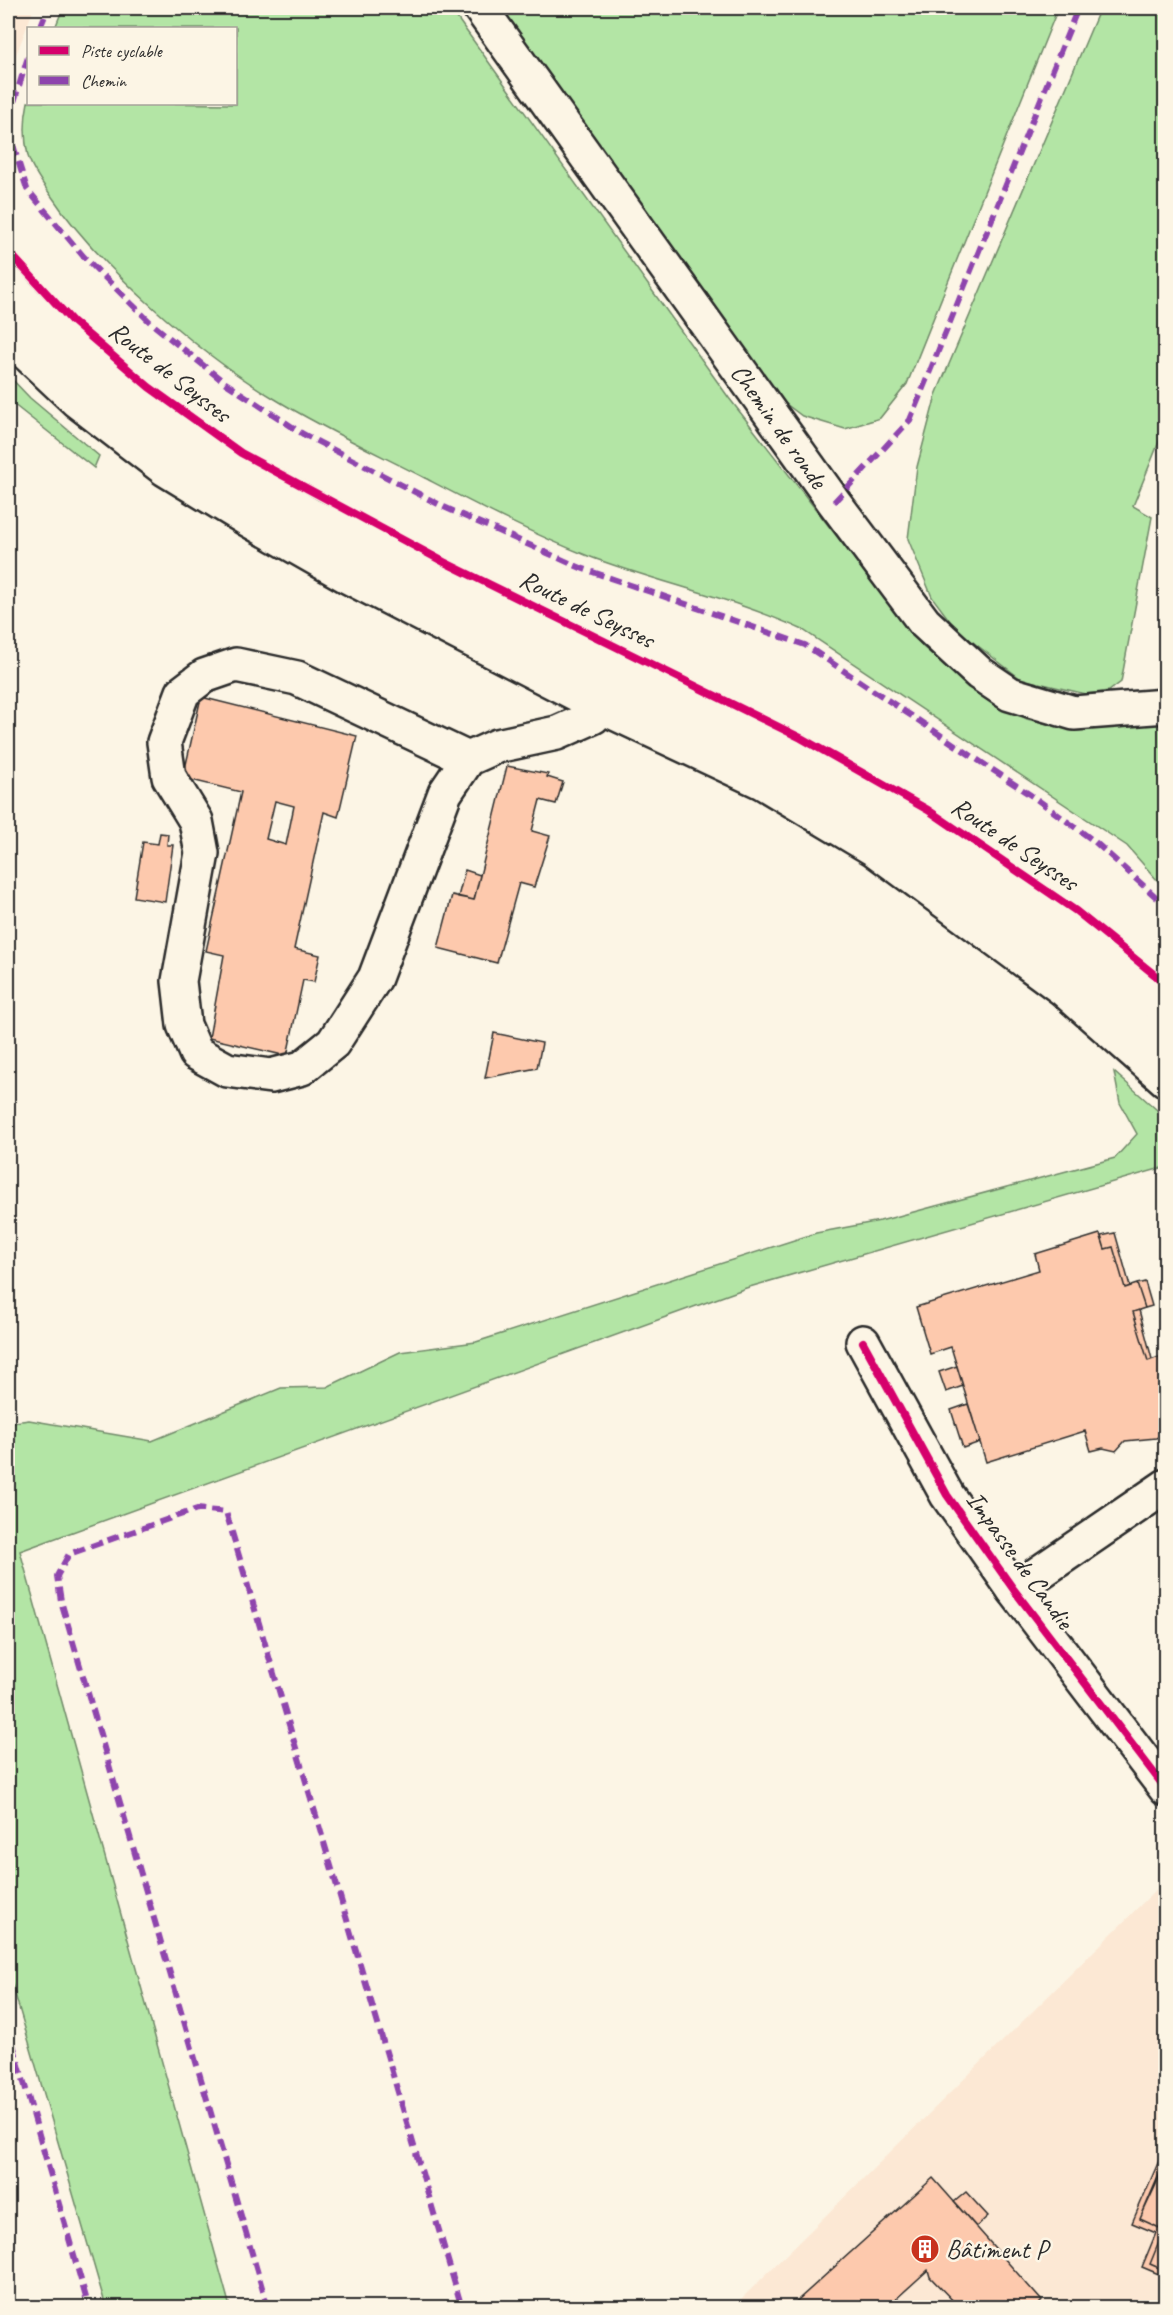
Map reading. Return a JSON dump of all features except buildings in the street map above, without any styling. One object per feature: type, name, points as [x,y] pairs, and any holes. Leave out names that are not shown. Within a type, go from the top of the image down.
[{"type":"main road","name":"Chemin de ronde","points":[[480,8],[834,502],[924,622],[980,674],[1010,694],[1074,713],[1166,706]]},
{"type":"main road","name":"Route de Seysses","points":[[8,283],[29,307],[97,370],[230,469],[617,690],[762,782],[874,849],[1063,989],[1166,1080]]},
{"type":"main road","name":"Route de Seysses","points":[[8,308],[148,433],[210,477],[291,525],[824,792],[1021,918],[1166,1038]]},
{"type":"main road","name":"Route de Seysses","points":[[8,336],[77,400],[165,470],[347,576],[617,690],[852,784],[1045,908],[1166,1011]]},
{"type":"main road","points":[[468,759],[297,678],[236,665],[204,676],[183,692],[164,742],[169,777],[196,821],[202,853],[179,981],[183,1025],[195,1053],[227,1070],[272,1076],[302,1068],[333,1043],[375,978],[445,793],[468,759],[497,746],[557,733],[593,717],[617,690]]},
{"type":"main road","name":"Impasse de Candie","points":[[863,1342],[947,1495],[1014,1590],[1166,1789]]},
{"type":"main road","points":[[1014,1590],[1166,1486]]},
{"type":"shaded area","points":[[8,8],[34,8],[8,76]]},
{"type":"shaded area","points":[[1165,1881],[1165,2307],[733,2307]]},
{"type":"green space","points":[[63,8],[450,8],[729,398],[923,647],[985,698],[1027,719],[1077,731],[1165,721],[1165,889],[1127,846],[803,630],[750,609],[588,556],[525,529],[293,410],[246,380],[183,334],[152,307],[95,250],[44,185],[28,156],[25,129],[28,105],[237,105],[237,27],[55,27]]},
{"type":"green space","points":[[500,8],[1058,8],[907,384],[880,418],[845,429],[802,416],[774,395]]},
{"type":"green space","points":[[1100,8],[1165,8],[1165,427],[1133,506],[1152,517],[1121,682],[1109,691],[1086,694],[1021,679],[956,629],[932,597],[908,539],[917,467],[936,395]]},
{"type":"green space","points":[[8,375],[30,398],[99,456],[94,468],[8,400]]},
{"type":"green space","points":[[1114,1072],[1165,1117],[1165,1167],[746,1288],[20,1551],[230,2307],[106,2307],[8,1970],[8,1423],[29,1420],[152,1441],[281,1388],[327,1387],[400,1352],[476,1342],[816,1233],[880,1221],[1115,1158],[1137,1134],[1120,1103]]},
{"type":"marked path","points":[[40,27],[48,8]]},
{"type":"marked path","points":[[834,502],[910,420],[1078,8]]},
{"type":"marked path","points":[[27,60],[13,105],[13,145],[27,189],[84,257],[151,323],[224,382],[303,434],[444,507],[581,568],[805,645],[1035,798],[1094,841],[1166,906]]},
{"type":"marked path","points":[[268,2308],[61,1601],[57,1576],[69,1554],[197,1509],[226,1512],[462,2308]]},
{"type":"marked path","points":[[8,2027],[89,2308]]},
{"type":"cycle path","points":[[8,251],[72,321],[149,387],[241,453],[444,562],[801,738],[928,810],[1076,911],[1166,984]]},
{"type":"cycle path","points":[[863,1342],[947,1495],[1014,1590],[1166,1789]]},
{"type":"place","name":"Bâtiment P","points":[[925,2249]]}]
